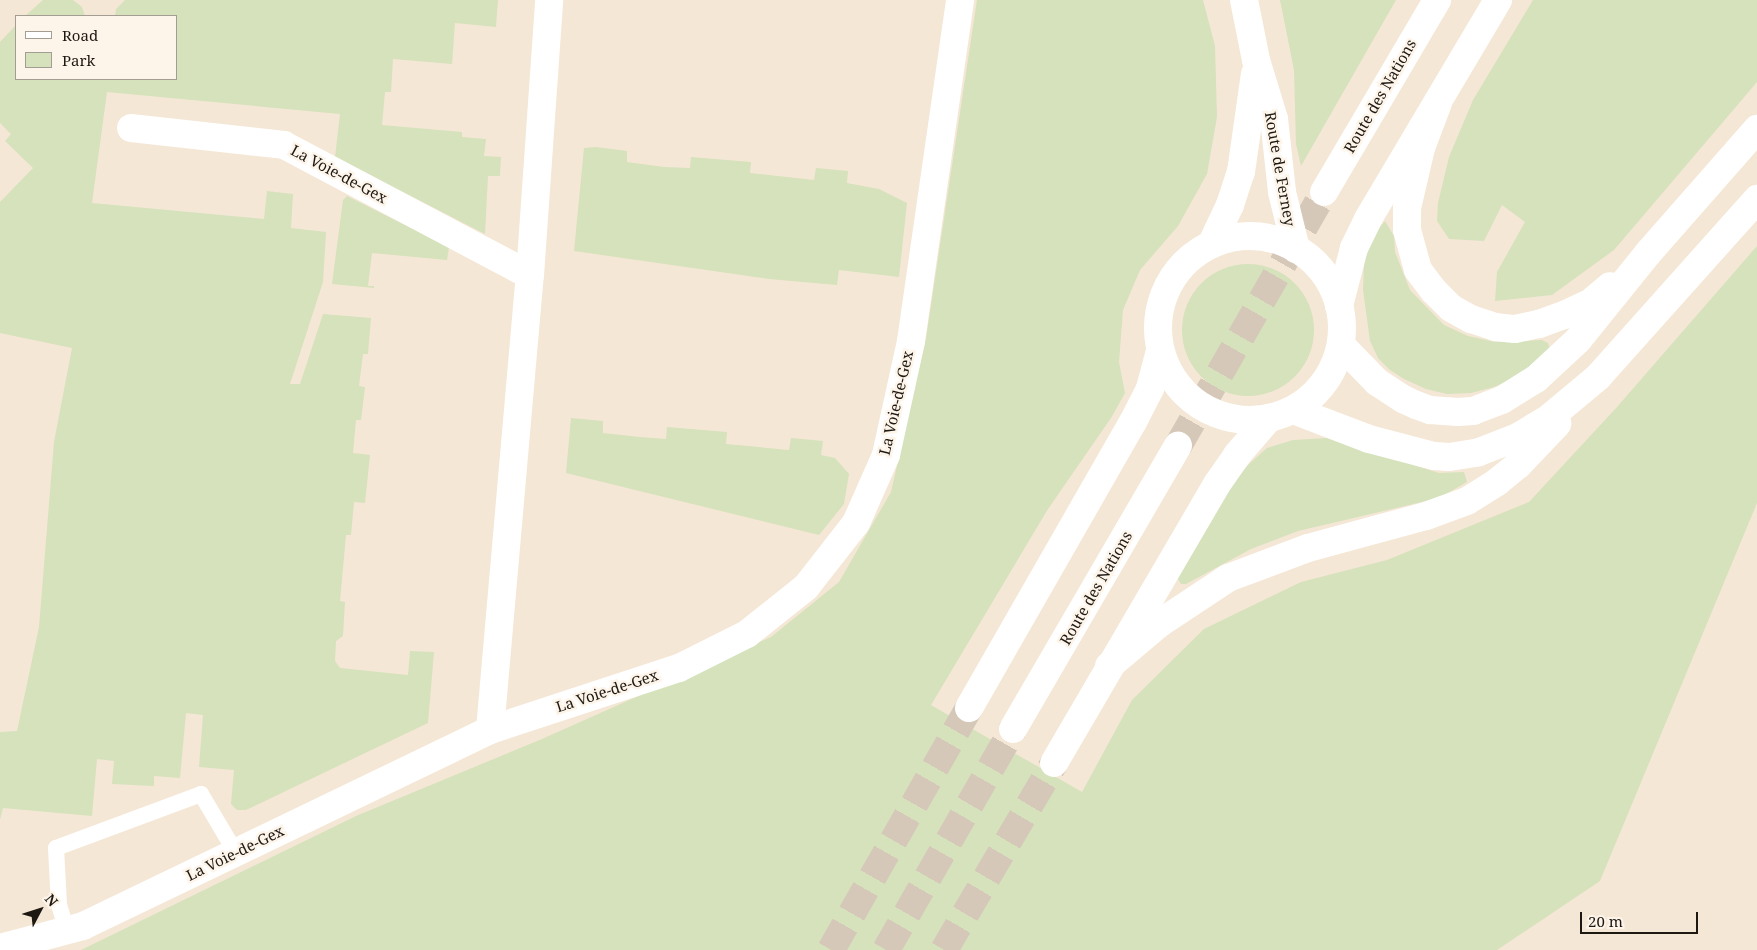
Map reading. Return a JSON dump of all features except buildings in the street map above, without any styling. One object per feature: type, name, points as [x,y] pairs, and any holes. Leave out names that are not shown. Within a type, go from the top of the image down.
[{"type":"main road","points":[[490,730],[530,275],[549,0]]},
{"type":"main road","name":"La Voie-de-Gex","points":[[0,948],[83,926],[490,730],[678,668],[747,634],[806,587],[856,523],[886,455],[911,341],[960,0]]},
{"type":"main road","name":"Route de Ferney","points":[[1244,0],[1256,60],[1274,119],[1282,192],[1296,249]]},
{"type":"main road","name":"Route des Nations","points":[[1324,192],[1436,0]]},
{"type":"main road","points":[[1339,306],[1354,248],[1368,219],[1498,0]]},
{"type":"main road","name":"Route de Ferney","points":[[1212,243],[1230,205],[1241,172],[1254,87],[1256,60]]},
{"type":"main road","points":[[1438,103],[1421,148],[1411,184],[1407,208],[1408,230],[1418,270],[1451,308],[1471,319],[1495,327],[1515,329],[1538,324],[1590,303],[1649,252]]},
{"type":"main road","name":"La Voie-de-Gex","points":[[131,128],[284,145],[530,275]]},
{"type":"main road","points":[[1341,345],[1368,375],[1410,402],[1430,410],[1458,412],[1488,407],[1518,392],[1558,361],[1578,340],[1649,252],[1757,129]]},
{"type":"main road","points":[[1054,763],[1217,484],[1237,455],[1281,414],[1317,391],[1326,379],[1341,345],[1342,326],[1339,306],[1326,277],[1316,264],[1296,249],[1275,239],[1260,236],[1227,238],[1212,243],[1190,257],[1173,276],[1162,298],[1157,324],[1160,350],[1169,372],[1182,391],[1201,406],[1222,416],[1246,420],[1281,414],[1386,444],[1434,456],[1449,457],[1479,452],[1516,438],[1549,418],[1574,399],[1628,344],[1757,198]]},
{"type":"main road","points":[[969,708],[1133,422],[1150,388],[1160,350]]},
{"type":"main road","points":[[1109,666],[1160,623],[1228,578],[1300,550],[1417,519],[1467,500],[1497,482],[1518,465],[1552,431],[1574,399]]},
{"type":"main road","name":"Route des Nations","points":[[1014,729],[1178,446]]},
{"type":"lane","points":[[67,931],[59,905],[56,848],[201,794],[236,853]]},
{"type":"green space","points":[[43,0],[73,0],[82,7],[85,15],[26,15]]},
{"type":"green space","points":[[125,0],[498,0],[496,27],[455,23],[452,64],[393,59],[391,92],[385,92],[382,125],[462,132],[462,137],[486,139],[484,156],[501,157],[500,176],[488,176],[485,234],[335,157],[340,114],[107,92],[92,203],[264,219],[267,191],[293,194],[291,228],[326,232],[323,282],[290,384],[300,384],[323,314],[371,318],[368,354],[363,354],[359,386],[365,387],[361,420],[356,420],[353,453],[370,455],[365,503],[354,502],[351,535],[346,535],[340,601],[345,602],[343,636],[336,641],[335,661],[340,668],[408,675],[410,651],[434,652],[428,723],[246,810],[237,810],[231,804],[234,770],[199,767],[203,715],[186,713],[180,778],[154,776],[154,786],[112,784],[114,761],[97,759],[92,816],[3,808],[0,820],[0,732],[17,731],[39,627],[54,442],[72,348],[0,333],[0,202],[33,168],[5,141],[11,134],[0,123],[0,42],[15,26],[15,80],[178,80],[178,15],[115,15],[116,9]]},
{"type":"green space","points":[[977,0],[1203,0],[1215,46],[1217,117],[1207,174],[1178,226],[1140,270],[1123,310],[1119,362],[1125,393],[1111,418],[1048,509],[931,705],[1082,792],[1132,700],[1204,629],[1301,582],[1387,560],[1529,502],[1617,407],[1757,246],[1757,503],[1600,881],[1497,950],[81,950],[356,816],[542,739],[771,637],[839,582],[891,492],[926,338]]},
{"type":"green space","points":[[1280,0],[1396,0],[1301,166],[1296,144],[1294,70]]},
{"type":"green space","points":[[1533,0],[1757,0],[1757,82],[1614,250],[1552,295],[1495,301],[1497,272],[1525,222],[1502,205],[1484,241],[1449,239],[1437,221],[1438,203],[1449,157],[1473,100]]},
{"type":"green space","points":[[596,147],[627,151],[627,162],[664,167],[690,168],[691,157],[751,162],[750,173],[814,180],[816,168],[848,171],[847,183],[879,189],[907,203],[899,277],[839,270],[837,285],[769,279],[574,251],[584,148]]},
{"type":"green space","points":[[347,196],[449,247],[447,260],[372,253],[368,286],[374,286],[374,288],[332,284],[343,200]]},
{"type":"green space","points":[[1385,221],[1394,236],[1395,252],[1410,290],[1444,325],[1468,336],[1495,342],[1542,340],[1548,343],[1550,349],[1520,375],[1494,387],[1471,393],[1447,394],[1426,389],[1390,370],[1378,358],[1370,341],[1363,290],[1364,261],[1375,233]]},
{"type":"green space","points":[[1248,264],[1273,269],[1294,284],[1309,305],[1314,330],[1309,355],[1294,376],[1273,391],[1248,396],[1223,391],[1202,376],[1187,355],[1182,330],[1187,305],[1202,284],[1223,269]]},
{"type":"green space","points":[[571,418],[603,421],[603,433],[640,437],[666,439],[667,427],[727,432],[726,444],[789,450],[791,438],[823,441],[821,455],[835,458],[849,474],[844,504],[819,535],[566,473]]},
{"type":"green space","points":[[1327,438],[1439,473],[1464,472],[1467,482],[1439,498],[1298,531],[1251,549],[1186,584],[1181,584],[1178,579],[1180,571],[1228,487],[1249,464],[1267,448],[1293,440]]},
{"type":"tunnel","points":[[1178,446],[1324,192]]},
{"type":"tunnel","points":[[831,950],[969,708]]},
{"type":"tunnel","points":[[886,950],[1013,729]]},
{"type":"tunnel","points":[[944,950],[1054,763]]}]
